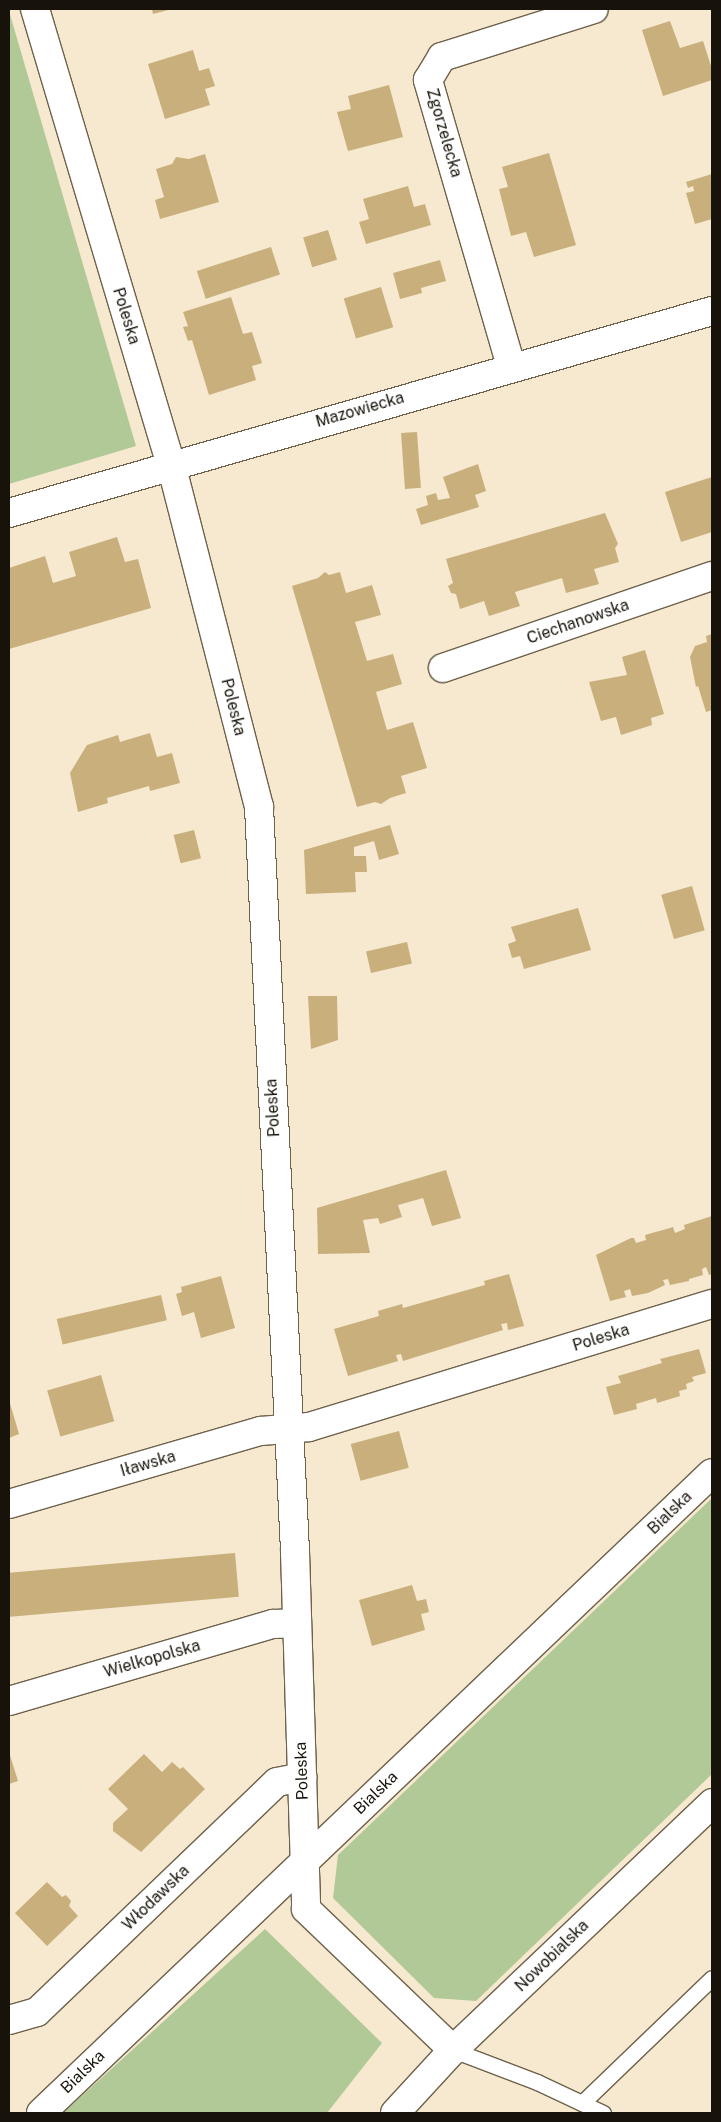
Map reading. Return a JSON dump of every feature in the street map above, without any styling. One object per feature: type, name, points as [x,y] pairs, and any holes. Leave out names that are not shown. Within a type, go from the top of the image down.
[{"type":"street","name":"Poleska","points":[[35,9],[171,464],[259,807],[303,1777],[303,1862],[306,1909],[454,2050]]},
{"type":"street","name":"Zgorzelecka","points":[[511,366],[428,80],[442,57],[594,9]]},
{"type":"street","name":"Mazowiecka","points":[[9,512],[511,366],[712,311]]},
{"type":"street","name":"Ciechanowska","points":[[443,668],[712,576]]},
{"type":"street","name":"Poleska","points":[[288,1429],[309,1428],[712,1304]]},
{"type":"street","name":"Iławska","points":[[9,1504],[261,1431],[288,1429]]},
{"type":"street","name":"Bialska","points":[[41,2113],[712,1473]]},
{"type":"street","name":"Wielkopolska","points":[[9,1701],[273,1624],[296,1623]]},
{"type":"street","name":"Włodawska","points":[[9,2020],[37,2012],[277,1782],[303,1777]]},
{"type":"street","name":"Nowobialska","points":[[395,2113],[454,2050],[712,1803]]},
{"type":"lane","points":[[582,2103],[712,1978]]},
{"type":"lane","points":[[454,2050],[603,2113]]},
{"type":"green space","points":[[9,11],[136,446],[9,484]]},
{"type":"green space","points":[[712,1498],[712,1774],[476,2001],[434,1998],[333,1898],[338,1855]]},
{"type":"green space","points":[[265,1929],[382,2043],[327,2113],[63,2113]]},
{"type":"building","points":[[152,9],[172,9],[153,14]]},
{"type":"building","points":[[670,21],[680,48],[703,41],[712,69],[712,80],[663,96],[642,30]]},
{"type":"building","points":[[193,50],[199,71],[209,68],[215,86],[205,89],[210,105],[165,119],[148,64]]},
{"type":"building","points":[[389,85],[403,137],[348,151],[337,112],[351,109],[348,96]]},
{"type":"building","points":[[549,153],[576,245],[534,257],[526,232],[511,236],[499,189],[508,187],[502,167]]},
{"type":"building","points":[[205,154],[219,202],[160,219],[155,200],[164,197],[156,169],[172,164],[176,157],[189,159]]},
{"type":"building","points":[[712,174],[712,219],[695,224],[686,193],[694,191],[693,186],[688,188],[686,182]]},
{"type":"building","points":[[408,186],[414,207],[425,204],[431,225],[366,244],[359,222],[369,219],[363,199]]},
{"type":"building","points":[[328,230],[337,260],[312,267],[303,238]]},
{"type":"building","points":[[271,247],[280,275],[206,299],[197,271]]},
{"type":"building","points":[[440,260],[446,281],[421,288],[422,293],[400,299],[393,273]]},
{"type":"building","points":[[381,287],[393,327],[356,339],[344,298]]},
{"type":"building","points":[[231,297],[243,334],[252,332],[262,363],[252,366],[256,380],[209,395],[192,340],[188,341],[183,327],[188,326],[183,312]]},
{"type":"building","points":[[417,432],[421,488],[405,489],[401,433]]},
{"type":"building","points":[[478,464],[486,491],[475,495],[479,507],[421,525],[416,509],[428,505],[426,496],[436,493],[438,500],[450,498],[443,477]]},
{"type":"building","points":[[712,477],[712,532],[681,542],[665,492]]},
{"type":"building","points":[[605,513],[618,544],[615,548],[619,562],[594,569],[599,584],[566,593],[562,578],[515,592],[520,606],[489,616],[484,601],[460,609],[456,594],[451,593],[448,586],[453,583],[446,559]]},
{"type":"building","points":[[117,537],[125,562],[138,559],[151,608],[9,649],[9,568],[45,556],[53,583],[76,576],[69,552]]},
{"type":"building","points":[[325,572],[329,575],[340,572],[346,593],[372,585],[381,615],[355,622],[367,661],[393,654],[402,684],[376,692],[387,730],[413,722],[427,768],[401,776],[406,793],[390,798],[381,804],[375,802],[357,807],[292,586],[318,578]]},
{"type":"building","points":[[712,634],[712,710],[706,712],[698,686],[696,687],[690,657],[695,646],[707,642],[706,636]]},
{"type":"building","points":[[645,650],[664,714],[651,718],[652,725],[621,735],[616,717],[601,721],[589,682],[627,675],[622,657]]},
{"type":"building","points":[[150,733],[157,757],[172,753],[180,783],[150,791],[149,786],[107,798],[108,803],[78,812],[70,773],[87,745],[118,735],[120,742]]},
{"type":"building","points":[[390,825],[399,854],[379,860],[374,841],[354,847],[354,856],[366,856],[367,872],[355,872],[356,892],[306,894],[304,850]]},
{"type":"building","points":[[194,830],[201,858],[181,863],[174,835]]},
{"type":"building","points":[[692,886],[705,930],[674,939],[661,895]]},
{"type":"building","points":[[578,908],[591,950],[524,969],[520,956],[512,958],[508,944],[516,941],[511,927]]},
{"type":"building","points":[[407,942],[412,963],[371,973],[366,951]]},
{"type":"building","points":[[308,996],[337,996],[338,1040],[311,1049]]},
{"type":"building","points":[[446,1170],[461,1218],[432,1226],[423,1198],[398,1205],[402,1217],[380,1224],[378,1218],[363,1220],[370,1253],[318,1254],[317,1208]]},
{"type":"building","points":[[712,1216],[712,1274],[709,1275],[706,1267],[702,1269],[703,1275],[689,1279],[689,1281],[670,1285],[668,1279],[663,1280],[665,1285],[648,1293],[632,1296],[630,1289],[624,1291],[626,1297],[610,1301],[596,1255],[631,1238],[634,1238],[636,1243],[646,1240],[645,1235],[673,1227],[675,1233],[685,1229],[684,1225]]},
{"type":"building","points":[[509,1274],[524,1326],[508,1330],[507,1323],[501,1324],[503,1330],[403,1361],[401,1354],[396,1355],[398,1361],[348,1376],[334,1329],[379,1316],[378,1311],[402,1304],[403,1308],[485,1285],[484,1281]]},
{"type":"building","points":[[221,1276],[235,1328],[201,1338],[194,1312],[182,1316],[176,1294],[182,1292],[181,1287]]},
{"type":"building","points":[[161,1295],[167,1320],[63,1344],[57,1319]]},
{"type":"building","points":[[699,1349],[706,1373],[692,1377],[694,1381],[686,1384],[687,1389],[679,1391],[680,1396],[657,1403],[656,1398],[636,1404],[637,1409],[614,1415],[606,1387],[621,1383],[618,1376],[662,1363],[660,1359]]},
{"type":"building","points":[[101,1375],[114,1421],[60,1437],[47,1390]]},
{"type":"building","points":[[9,1400],[19,1434],[9,1438]]},
{"type":"building","points":[[399,1431],[409,1468],[361,1481],[351,1444]]},
{"type":"building","points":[[235,1553],[239,1597],[9,1617],[9,1573]]},
{"type":"building","points":[[412,1585],[417,1601],[426,1599],[429,1612],[421,1614],[425,1630],[372,1646],[359,1600]]},
{"type":"building","points":[[9,1752],[18,1781],[9,1784]]},
{"type":"building","points":[[144,1754],[162,1772],[172,1762],[180,1769],[183,1767],[205,1789],[141,1852],[113,1831],[113,1823],[128,1809],[108,1789]]},
{"type":"building","points":[[47,1882],[62,1897],[66,1895],[71,1901],[69,1906],[78,1916],[47,1946],[15,1913]]}]
